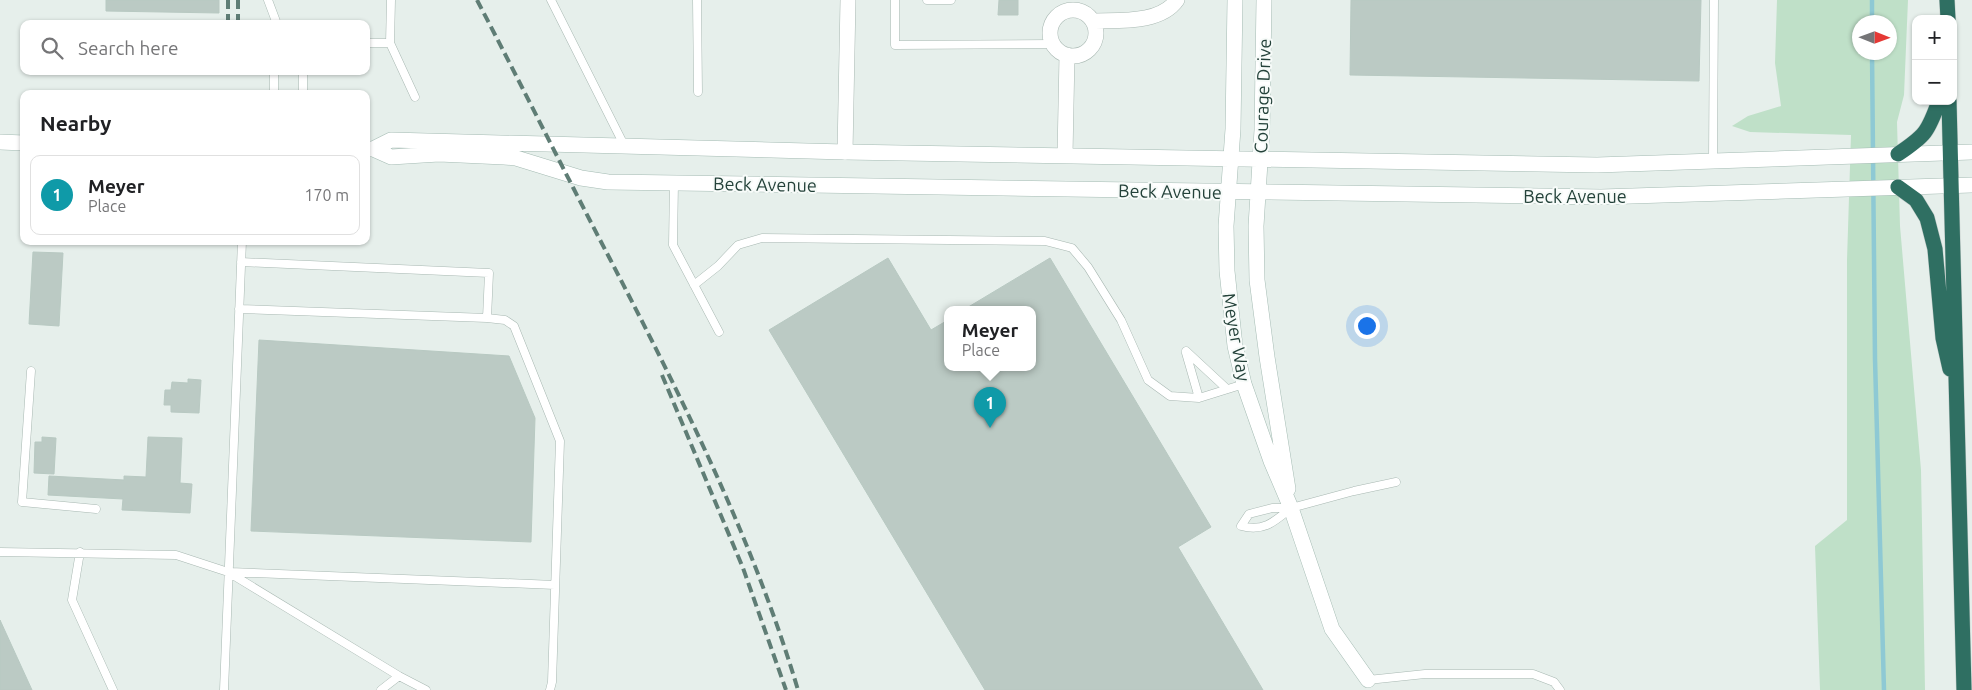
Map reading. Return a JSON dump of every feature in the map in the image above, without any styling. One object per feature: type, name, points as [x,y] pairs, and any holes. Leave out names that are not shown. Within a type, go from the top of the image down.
[{"type":"highway","points":[[1947,0],[1948,15]]},
{"type":"highway","points":[[1898,154],[1918,141],[1931,126],[1938,105]]},
{"type":"highway","points":[[1949,105],[1964,690]]},
{"type":"highway","points":[[1898,187],[1916,200],[1927,218],[1935,249],[1943,338],[1958,403]]},
{"type":"street","points":[[845,152],[848,0]]},
{"type":"street","points":[[1093,21],[1152,17],[1167,10],[1177,0]]},
{"type":"street","name":"Courage Drive","points":[[1230,158],[1233,127],[1235,0]]},
{"type":"street","name":"Courage Drive","points":[[1258,192],[1264,0]]},
{"type":"street","points":[[1068,10],[1083,11],[1093,21],[1096,36],[1089,50],[1075,56],[1067,55],[1056,49],[1050,38],[1052,23],[1061,12],[1068,10]]},
{"type":"street","points":[[1065,156],[1067,55]]},
{"type":"street","name":"Beck Avenue","points":[[370,149],[391,140],[845,152],[1597,165],[1972,152]]},
{"type":"street","points":[[0,142],[20,143]]},
{"type":"street","name":"Beck Avenue","points":[[370,149],[391,157],[439,154],[504,157],[593,180],[674,183],[1601,197],[1972,185]]},
{"type":"street","name":"Meyer Way","points":[[1230,158],[1226,226],[1230,307],[1235,346],[1244,384],[1271,461],[1291,508],[1332,629],[1368,680]]},
{"type":"street","name":"Meyer Way","points":[[1258,192],[1256,226],[1257,280],[1266,357],[1291,508]]},
{"type":"lane","points":[[268,0],[276,20]]},
{"type":"lane","points":[[391,0],[390,43],[415,97]]},
{"type":"lane","points":[[551,0],[624,145]]},
{"type":"lane","points":[[697,0],[698,92]]},
{"type":"lane","points":[[895,0],[895,45],[1053,44]]},
{"type":"lane","points":[[927,0],[951,0]]},
{"type":"lane","points":[[1714,0],[1714,160]]},
{"type":"lane","points":[[370,43],[390,43]]},
{"type":"lane","points":[[274,75],[274,90]]},
{"type":"lane","points":[[303,75],[304,90]]},
{"type":"lane","points":[[674,183],[673,244],[719,332]]},
{"type":"lane","points":[[694,285],[718,266],[738,245],[762,238],[1046,241],[1072,248],[1088,267],[1121,320],[1148,380],[1170,396],[1199,398],[1244,384]]},
{"type":"lane","points":[[224,690],[242,245]]},
{"type":"lane","points":[[241,262],[489,273],[487,318]]},
{"type":"lane","points":[[239,309],[487,318],[505,320],[514,326],[560,441],[552,682],[550,690]]},
{"type":"lane","points":[[1199,398],[1186,351],[1227,389]]},
{"type":"lane","points":[[31,371],[22,502],[96,509]]},
{"type":"lane","points":[[1291,508],[1268,525],[1254,530],[1241,526],[1249,514],[1272,508],[1291,508],[1396,482]]},
{"type":"lane","points":[[0,552],[176,555],[228,572],[399,676],[426,690]]},
{"type":"lane","points":[[80,552],[72,600],[113,690]]},
{"type":"lane","points":[[228,572],[555,586]]},
{"type":"lane","points":[[1368,680],[1425,674],[1533,674],[1554,682],[1560,690]]},
{"type":"lane","points":[[382,690],[399,676]]},
{"type":"green space","points":[[1777,0],[1908,0],[1904,95],[1897,122],[1900,226],[1921,470],[1925,690],[1820,690],[1815,546],[1847,520],[1847,260],[1851,135],[1750,132],[1732,126],[1748,116],[1781,106],[1775,63]]},
{"type":"building","points":[[106,0],[219,0],[219,13],[106,11]]},
{"type":"building","points":[[999,0],[1018,0],[1018,15],[998,15]]},
{"type":"building","points":[[1351,0],[1701,0],[1699,81],[1350,75]]},
{"type":"building","points":[[33,252],[63,253],[59,326],[29,324]]},
{"type":"building","points":[[888,258],[931,330],[944,322],[944,371],[1036,371],[1036,306],[970,306],[1050,258],[1211,527],[1178,547],[1263,690],[985,690],[769,330]]},
{"type":"building","points":[[259,340],[509,356],[535,418],[531,542],[251,531]]},
{"type":"building","points":[[188,379],[201,380],[199,413],[171,412],[171,405],[164,405],[165,390],[171,390],[172,382],[188,383]]},
{"type":"building","points":[[42,437],[56,438],[54,474],[34,473],[35,442],[42,442]]},
{"type":"building","points":[[148,437],[182,438],[180,483],[192,484],[190,513],[122,510],[123,499],[48,495],[49,476],[124,480],[124,476],[146,477]]},
{"type":"building","points":[[0,620],[32,690],[0,690]]},
{"type":"waterway","points":[[1872,0],[1872,15]]},
{"type":"waterway","points":[[1872,60],[1875,359],[1884,690]]},
{"type":"railway","points":[[228,0],[228,20]]},
{"type":"railway","points":[[238,0],[238,20]]},
{"type":"railway","points":[[477,0],[663,364],[714,470],[760,578],[798,690]]},
{"type":"railway","points":[[662,375],[743,568],[786,690]]},
{"type":"place","name":"Meyer","points":[[990,428]]}]
